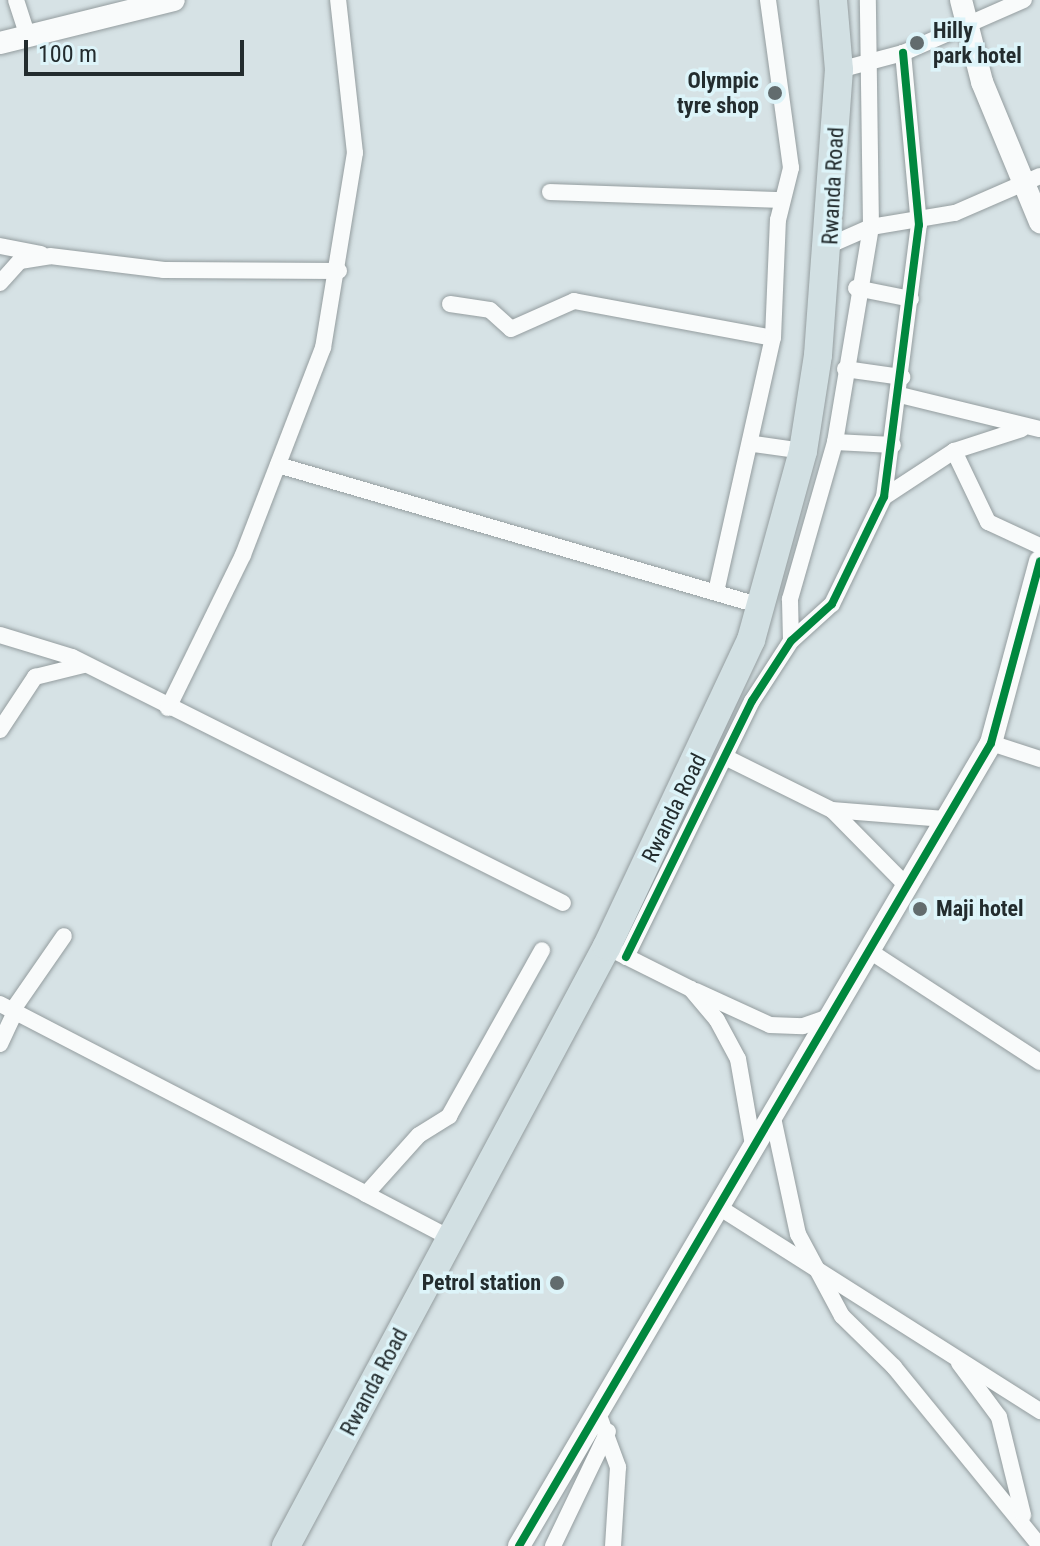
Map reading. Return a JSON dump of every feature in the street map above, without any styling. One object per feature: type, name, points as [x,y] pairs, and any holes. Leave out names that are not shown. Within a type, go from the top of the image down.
[{"type":"highway","name":"Rwanda Road","points":[[286,1546],[450,1238],[617,952],[728,696],[761,606],[803,451],[830,245],[839,70],[833,0]]},
{"type":"street","points":[[16,0],[28,36]]},
{"type":"street","points":[[0,43],[174,0]]},
{"type":"street","points":[[168,708],[237,568],[323,348],[339,271],[355,153],[338,0]]},
{"type":"street","points":[[716,592],[754,444],[773,338],[782,200],[790,153],[768,0]]},
{"type":"street","points":[[791,641],[796,570],[835,442],[856,288],[871,227],[868,0]]},
{"type":"street","points":[[839,70],[903,53],[962,11],[1024,0]]},
{"type":"street","points":[[962,11],[1031,180],[1040,222]]},
{"type":"street","points":[[829,1017],[803,1026],[770,1025],[617,952],[791,641],[832,604],[884,497],[900,395],[919,225],[903,53]]},
{"type":"street","points":[[830,245],[871,227],[919,225],[1031,180]]},
{"type":"street","points":[[550,192],[782,200]]},
{"type":"street","points":[[0,246],[50,256],[164,270],[339,271]]},
{"type":"street","points":[[0,283],[20,261],[50,256]]},
{"type":"street","points":[[856,288],[911,299]]},
{"type":"street","points":[[450,304],[490,310],[511,329],[574,301],[773,338]]},
{"type":"street","points":[[845,369],[902,377]]},
{"type":"street","points":[[900,395],[1022,429],[1040,429]]},
{"type":"street","points":[[884,497],[954,451],[1022,429]]},
{"type":"street","points":[[835,442],[893,445]]},
{"type":"street","points":[[754,444],[803,451]]},
{"type":"street","points":[[954,451],[988,522],[1040,546]]},
{"type":"street","points":[[278,465],[761,606]]},
{"type":"street","points":[[553,1546],[603,1422],[717,1206],[991,743],[1040,562]]},
{"type":"street","points":[[0,635],[84,665],[563,903]]},
{"type":"street","points":[[0,730],[35,677],[84,665]]},
{"type":"street","points":[[991,743],[1040,759]]},
{"type":"street","points":[[725,757],[832,810],[906,885]]},
{"type":"street","points":[[832,810],[945,819]]},
{"type":"street","points":[[0,1044],[9,1009],[64,936]]},
{"type":"street","points":[[366,1194],[419,1135],[449,1116],[542,950]]},
{"type":"street","points":[[868,950],[1040,1062]]},
{"type":"street","points":[[691,989],[738,1059],[753,1145]]},
{"type":"street","points":[[9,1009],[450,1238]]},
{"type":"street","points":[[772,1113],[786,1196],[815,1270],[842,1316],[1025,1520],[1040,1546]]},
{"type":"street","points":[[717,1206],[815,1270],[947,1348],[1040,1411]]},
{"type":"street","points":[[947,1348],[993,1404],[1025,1520]]},
{"type":"street","points":[[519,1546],[603,1422]]},
{"type":"street","points":[[603,1422],[618,1467],[613,1546]]},
{"type":"cycle path","points":[[626,957],[752,701],[791,641],[832,604],[884,497],[919,225],[903,53]]},
{"type":"cycle path","points":[[519,1546],[991,743],[1040,562]]},
{"type":"place","name":"Hilly park hotel","points":[[917,43]]},
{"type":"place","name":"Olympic tyre shop","points":[[775,93]]},
{"type":"place","name":"Maji hotel","points":[[920,909]]},
{"type":"place","name":"Petrol station","points":[[557,1283]]}]
